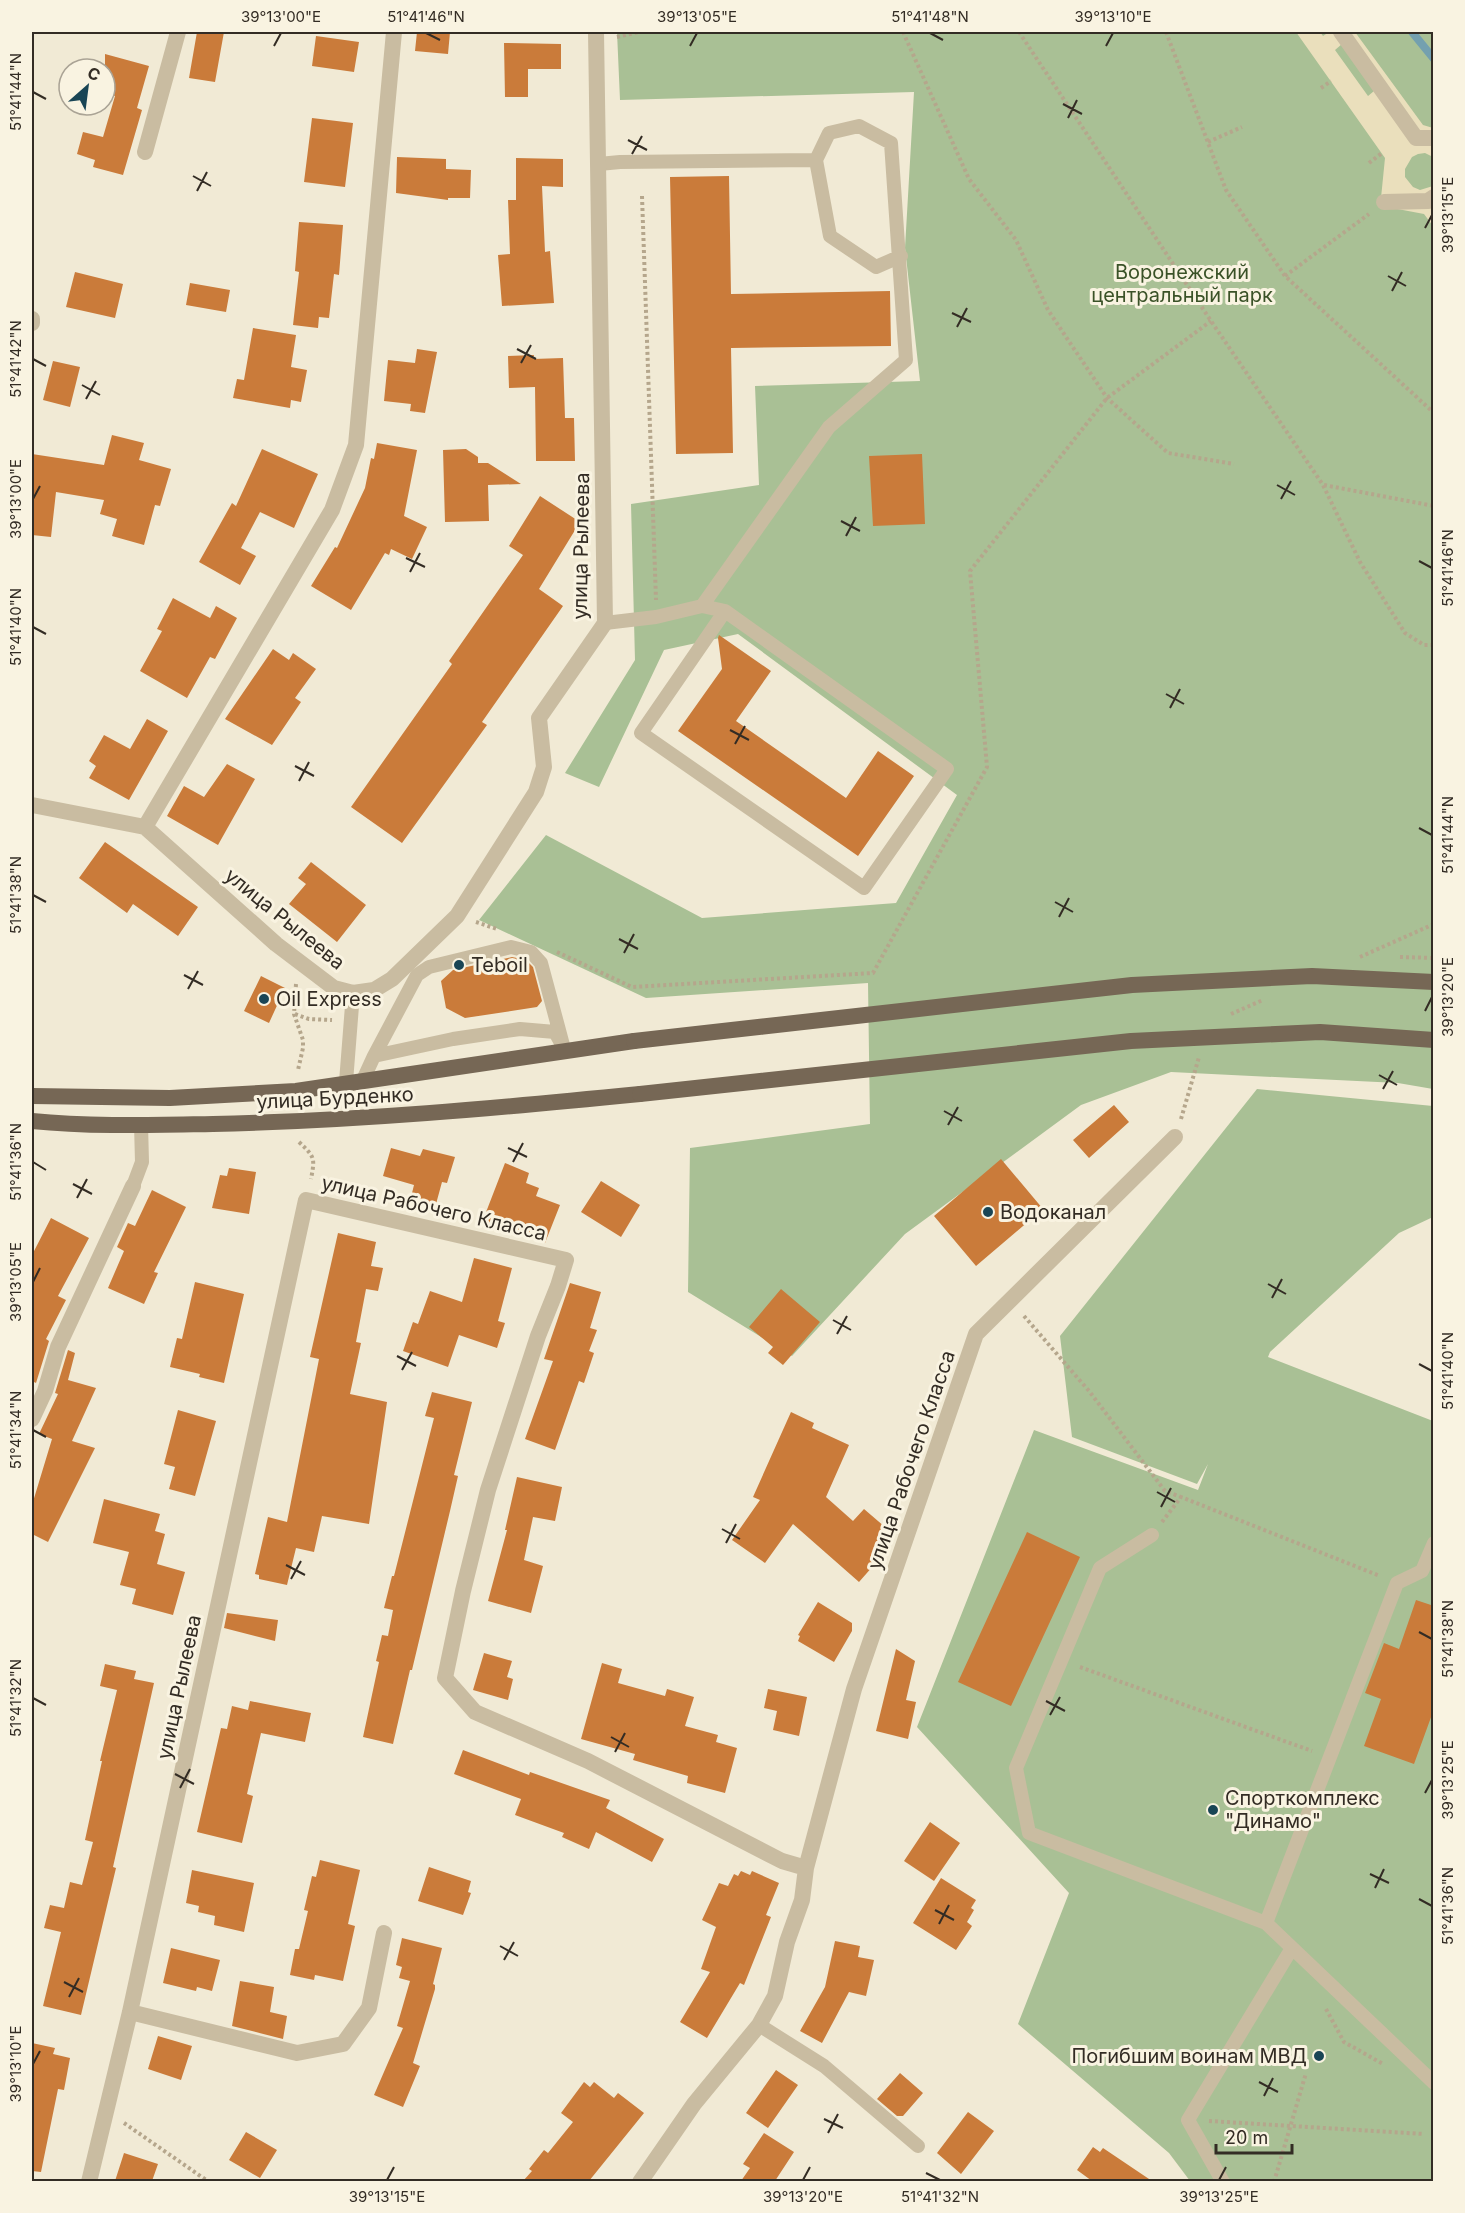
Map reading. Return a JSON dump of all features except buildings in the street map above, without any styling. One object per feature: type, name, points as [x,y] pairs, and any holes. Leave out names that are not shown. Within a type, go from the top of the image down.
[{"type":"main road","name":"улица Бурденко","points":[[32,1096],[170,1098],[296,1091],[634,1041],[1132,984],[1312,976],[1434,982]]},
{"type":"main road","name":"улица Бурденко","points":[[32,1121],[141,1124],[298,1122],[458,1112],[1131,1041],[1320,1032],[1434,1040]]},
{"type":"street","points":[[146,152],[178,32]]},
{"type":"street","points":[[32,806],[145,827],[332,510],[356,446],[394,32]]},
{"type":"street","name":"улица Рылеева","points":[[145,827],[276,944],[334,988],[353,993],[374,990],[392,979],[457,916],[536,792],[544,767],[539,718],[605,623],[596,32]]},
{"type":"street","points":[[1341,32],[1416,138],[1434,138]]},
{"type":"street","points":[[1384,202],[1428,201],[1434,197]]},
{"type":"street","name":"улица Рабочего Класса","points":[[640,2181],[694,2104],[759,2025],[775,1996],[787,1942],[802,1900],[806,1868],[854,1689],[976,1334],[1175,1137]]},
{"type":"street","points":[[32,1419],[45,1391],[58,1347],[133,1186]]},
{"type":"street","name":"улица Рылеева","points":[[89,2181],[130,2012],[306,1200]]},
{"type":"street","name":"улица Рабочего Класса","points":[[306,1200],[566,1260],[538,1335],[488,1490],[463,1591],[445,1678],[474,1712],[588,1761],[782,1861],[806,1868]]},
{"type":"street","points":[[130,2012],[297,2053],[343,2044],[369,2008],[384,1933]]},
{"type":"lane","points":[[702,606],[829,427],[906,360],[901,256],[891,143],[859,126],[829,133],[816,160],[830,236],[876,267],[901,256]]},
{"type":"lane","points":[[599,164],[816,160]]},
{"type":"lane","points":[[605,623],[656,617],[702,606],[725,611],[947,769],[864,888],[641,733],[725,611]]},
{"type":"lane","points":[[354,1081],[374,1056],[417,975],[429,967],[511,947],[531,952],[541,963],[563,1045]]},
{"type":"lane","points":[[353,993],[350,1021],[354,1081]]},
{"type":"lane","points":[[374,1056],[453,1039],[520,1029],[555,1032],[563,1045]]},
{"type":"lane","points":[[563,1045],[592,1048]]},
{"type":"lane","points":[[133,1186],[142,1162],[141,1124]]},
{"type":"lane","points":[[1152,1535],[1100,1568],[1016,1768],[1029,1833],[1266,1923],[1434,2083]]},
{"type":"lane","points":[[1266,1923],[1397,1583],[1422,1571],[1434,1543]]},
{"type":"lane","points":[[1223,2181],[1188,2120],[1292,1947]]},
{"type":"lane","points":[[759,2025],[824,2066],[918,2146]]},
{"type":"path","points":[[903,32],[969,179],[1016,240],[1048,310],[1107,399],[1168,453],[1234,464]]},
{"type":"path","points":[[1019,32],[1323,485],[1360,562],[1405,633],[1424,645],[1434,645]]},
{"type":"path","points":[[1166,32],[1226,190],[1285,276],[1434,413]]},
{"type":"path","points":[[1321,88],[1331,81]]},
{"type":"path","points":[[1208,142],[1242,127]]},
{"type":"path","points":[[1369,163],[1382,153]]},
{"type":"path","points":[[642,196],[656,617]]},
{"type":"path","points":[[1285,276],[1384,202]]},
{"type":"path","points":[[1323,485],[1434,506]]},
{"type":"path","points":[[1359,957],[1434,924]]},
{"type":"path","points":[[296,1079],[303,1048],[303,1040],[294,1014],[298,961]]},
{"type":"path","points":[[1230,1015],[1273,995]]},
{"type":"path","points":[[294,1014],[319,1020],[350,1021]]},
{"type":"path","points":[[1175,1137],[1202,1047]]},
{"type":"path","points":[[299,1142],[312,1153],[314,1161],[306,1200]]},
{"type":"path","points":[[1010,1300],[1089,1391],[1165,1491],[1379,1576]]},
{"type":"path","points":[[1152,1535],[1181,1497]]},
{"type":"path","points":[[1061,1660],[1311,1751]]},
{"type":"path","points":[[1274,2181],[1306,2073]]},
{"type":"path","points":[[106,2111],[208,2181]]},
{"type":"path","points":[[1188,2120],[1424,2134]]},
{"type":"green space","name":"Воронежский центральный парк","points":[[617,32],[1433,32],[1433,1089],[1398,1083],[1171,1072],[1081,1105],[905,1234],[792,1356],[688,1292],[690,1148],[870,1124],[868,983],[646,998],[479,920],[546,835],[702,918],[896,903],[957,795],[738,634],[664,650],[599,787],[565,773],[635,660],[631,504],[759,485],[755,386],[920,381],[905,248],[914,92],[620,100]]},
{"type":"green space","name":"Спорткомплекс \"Динамо\"","points":[[1257,1089],[1433,1106],[1433,1217],[1399,1233],[1270,1352],[1268,1357],[1433,1421],[1433,2181],[1190,2181],[1169,2153],[1018,2024],[1069,1893],[917,1727],[1034,1430],[1198,1490],[1208,1464],[1197,1484],[1072,1437],[1060,1336]]},
{"type":"shaded area","points":[[1296,32],[1320,32],[1323,36],[1329,32],[1355,32],[1423,125],[1433,128],[1433,157],[1425,153],[1412,157],[1405,169],[1405,177],[1413,187],[1420,190],[1433,186],[1433,226],[1424,214],[1387,207],[1381,198],[1385,158]],"holes":[[[1342,44],[1374,91],[1368,96],[1335,50]]]},
{"type":"waterway","points":[[1412,32],[1434,59]]},
{"type":"place","name":"Teboil","points":[[459,965]]},
{"type":"place","name":"Oil Express","points":[[264,999]]},
{"type":"place","name":"Водоканал","points":[[988,1212]]},
{"type":"place","name":"Спорткомплекс \"Динамо\"","points":[[1213,1810]]},
{"type":"place","name":"Погибшим воинам МВД","points":[[1319,2056]]}]
